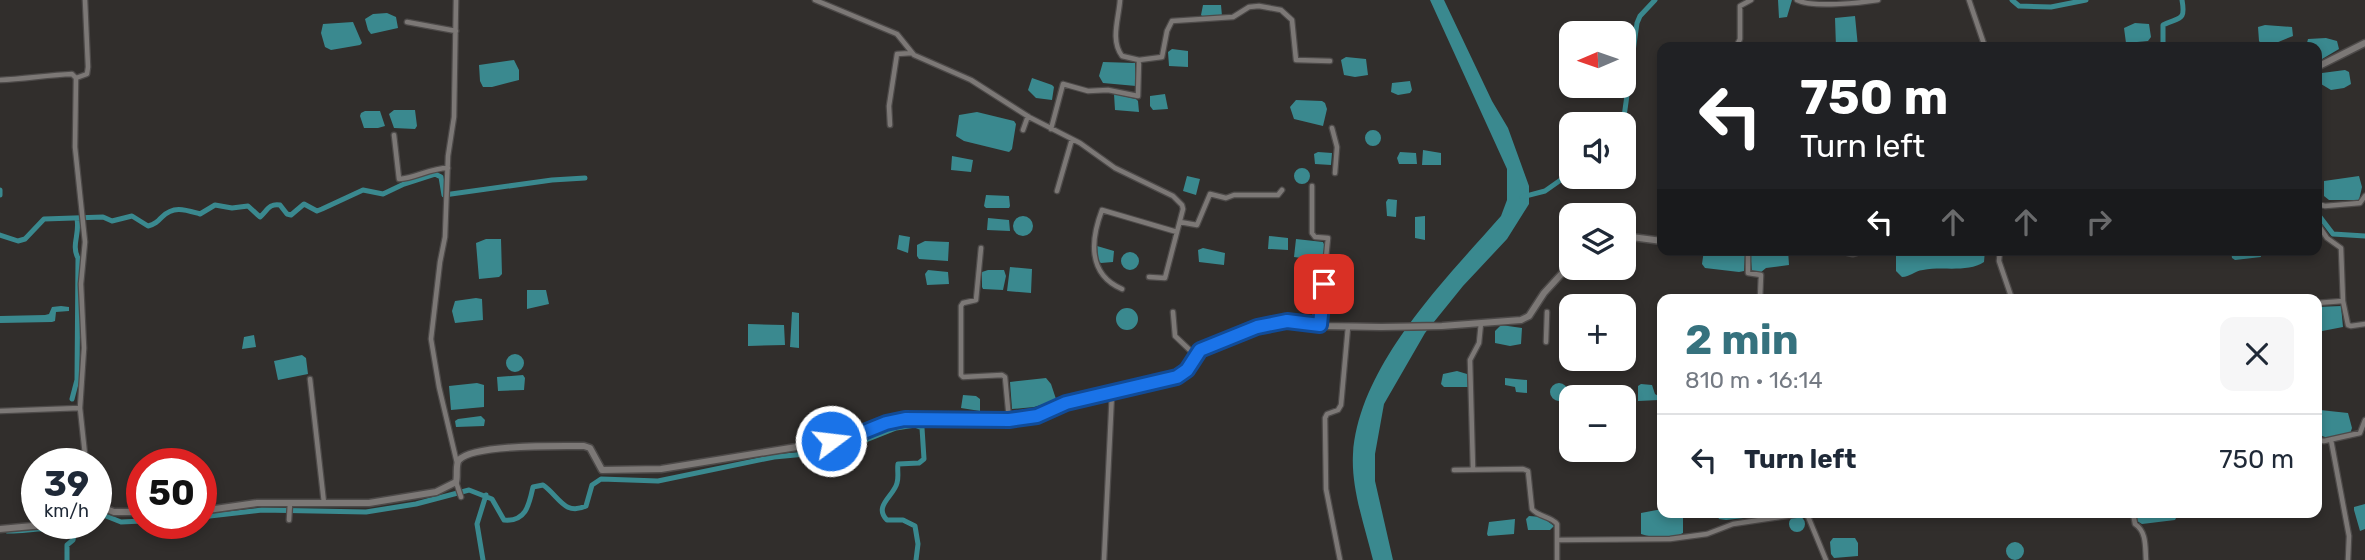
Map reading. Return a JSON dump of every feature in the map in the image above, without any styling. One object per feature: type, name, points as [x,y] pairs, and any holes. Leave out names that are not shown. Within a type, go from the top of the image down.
[{"type":"main road","points":[[2322,64],[2365,43]]},
{"type":"main road","points":[[1636,238],[1657,240]]},
{"type":"main road","points":[[217,509],[257,503],[290,505],[384,500],[436,492],[458,484],[458,463],[467,456],[498,448],[584,446],[591,450],[602,470],[662,469],[840,440],[905,419],[1009,420],[1037,416],[1066,403],[1177,377],[1187,370],[1200,350],[1273,323],[1301,322],[1348,327],[1442,326],[1516,321],[1529,316],[1559,277]]},
{"type":"main road","points":[[0,528],[21,527]]},
{"type":"street","points":[[76,78],[87,74],[85,0]]},
{"type":"street","points":[[456,0],[454,124],[449,149],[445,237],[431,344],[452,449],[458,463]]},
{"type":"street","points":[[815,0],[897,34],[913,53],[971,80],[1028,116],[1072,139],[1115,169],[1173,196],[1182,205],[1165,278],[1149,276]]},
{"type":"street","points":[[1120,0],[1116,34],[1117,48],[1122,56],[1139,60],[1162,57],[1167,31],[1172,21],[1233,17],[1249,7],[1259,6],[1281,10],[1292,20],[1296,60],[1330,61]]},
{"type":"street","points":[[1738,42],[1740,6],[1751,0]]},
{"type":"street","points":[[1797,0],[1811,3],[1878,0]]},
{"type":"street","points":[[1969,0],[1983,42]]},
{"type":"street","points":[[407,22],[456,30]]},
{"type":"street","points":[[890,125],[889,106],[897,54],[913,53]]},
{"type":"street","points":[[1051,129],[1063,84],[1088,91],[1108,90],[1138,96],[1139,60]]},
{"type":"street","points":[[0,80],[72,74],[76,78],[75,147],[85,242],[81,284],[84,348],[80,408],[84,448]]},
{"type":"street","points":[[1023,130],[1028,116]]},
{"type":"street","points":[[1332,128],[1337,147],[1335,173]]},
{"type":"street","points":[[394,135],[400,179],[437,168],[448,168]]},
{"type":"street","points":[[1057,191],[1072,139]]},
{"type":"street","points":[[1312,186],[1312,233],[1315,237],[1328,238],[1320,325]]},
{"type":"street","points":[[1180,222],[1197,225],[1210,194],[1226,198],[1234,195],[1278,195],[1283,190]]},
{"type":"street","points":[[2322,205],[2360,203],[2365,196]]},
{"type":"street","points":[[1122,289],[1112,285],[1104,276],[1093,251],[1095,228],[1102,210],[1177,232]]},
{"type":"street","points":[[2322,230],[2327,238],[2341,248],[2343,300],[2348,324],[2365,324]]},
{"type":"street","points":[[982,248],[976,300],[961,306],[961,375],[1005,377],[1009,420]]},
{"type":"street","points":[[1748,256],[1748,273],[1760,275],[1760,294]]},
{"type":"street","points":[[1999,256],[2010,294]]},
{"type":"street","points":[[2322,302],[2343,300]]},
{"type":"street","points":[[1173,312],[1175,337],[1195,355]]},
{"type":"street","points":[[1545,342],[1547,312]]},
{"type":"street","points":[[1473,469],[1470,359],[1479,343],[1481,323]]},
{"type":"street","points":[[1340,560],[1326,489],[1325,418],[1341,405],[1348,327]]},
{"type":"street","points":[[310,379],[324,504]]},
{"type":"street","points":[[1104,560],[1112,393]]},
{"type":"street","points":[[0,411],[80,408]]},
{"type":"street","points":[[2322,440],[2360,433],[2365,420]]},
{"type":"street","points":[[2331,440],[2349,536],[2348,560]]},
{"type":"street","points":[[1454,470],[1528,471],[1532,509],[1557,524],[1558,560]]},
{"type":"street","points":[[458,484],[461,497]]},
{"type":"street","points":[[289,520],[290,505]]},
{"type":"street","points":[[1558,540],[1670,539],[1707,534],[1733,524],[1773,518]]},
{"type":"street","points":[[1809,518],[1826,560]]},
{"type":"street","points":[[2134,518],[2144,536],[2146,560]]},
{"type":"water","points":[[1430,0],[1444,0],[1492,101],[1508,128],[1529,186],[1529,204],[1507,239],[1463,286],[1425,333],[1384,404],[1375,454],[1375,481],[1393,560],[1373,560],[1359,508],[1353,467],[1359,421],[1371,388],[1408,326],[1501,216],[1507,200],[1507,169]]},
{"type":"water","points":[[1778,0],[1792,0],[1787,17],[1779,18]]},
{"type":"water","points":[[1203,5],[1221,5],[1222,16],[1203,17]]},
{"type":"water","points":[[387,13],[396,17],[398,28],[371,34],[365,19],[373,14]]},
{"type":"water","points":[[1855,16],[1858,42],[1836,42],[1835,18]]},
{"type":"water","points":[[353,22],[362,43],[360,45],[331,50],[325,47],[321,33],[323,24]]},
{"type":"water","points":[[2135,23],[2149,24],[2151,37],[2148,41],[2126,42],[2124,28]]},
{"type":"water","points":[[2258,27],[2292,27],[2293,36],[2278,42],[2260,42]]},
{"type":"water","points":[[2326,38],[2337,41],[2339,49],[2322,59],[2322,42],[2307,42],[2308,39]]},
{"type":"water","points":[[1172,49],[1188,51],[1188,67],[1169,66],[1168,52]]},
{"type":"water","points":[[1346,57],[1366,59],[1368,75],[1344,75],[1341,60]]},
{"type":"water","points":[[514,60],[519,70],[519,80],[483,87],[479,65]]},
{"type":"water","points":[[1103,62],[1135,63],[1136,86],[1103,83],[1099,76]]},
{"type":"water","points":[[2345,70],[2349,72],[2351,84],[2331,90],[2322,85],[2322,73]]},
{"type":"water","points":[[1032,78],[1054,87],[1052,100],[1036,98],[1028,90]]},
{"type":"water","points":[[1410,81],[1410,93],[1398,95],[1391,92],[1392,83]]},
{"type":"water","points":[[1114,94],[1136,99],[1139,112],[1115,110]]},
{"type":"water","points":[[1165,94],[1168,109],[1153,110],[1150,96]]},
{"type":"water","points":[[1296,100],[1325,103],[1327,109],[1323,126],[1294,119],[1290,107]]},
{"type":"water","points":[[394,110],[415,110],[415,129],[394,128],[389,114]]},
{"type":"water","points":[[365,111],[380,111],[385,126],[364,128],[360,116]]},
{"type":"water","points":[[977,112],[1014,121],[1016,124],[1012,149],[1009,152],[964,141],[956,136],[959,115]]},
{"type":"water","points":[[1370,130],[1376,130],[1381,138],[1379,144],[1370,146],[1365,141],[1365,135]]},
{"type":"water","points":[[1423,150],[1441,153],[1441,165],[1422,165]]},
{"type":"water","points":[[1400,152],[1416,153],[1417,164],[1399,164],[1397,158]]},
{"type":"water","points":[[1332,153],[1331,165],[1315,164],[1314,154]]},
{"type":"water","points":[[952,156],[973,160],[971,172],[951,170]]},
{"type":"water","points":[[1299,168],[1305,168],[1310,176],[1308,182],[1299,184],[1294,179],[1294,173]]},
{"type":"water","points":[[1187,176],[1200,179],[1196,195],[1183,191]]},
{"type":"water","points":[[2359,176],[2362,187],[2359,200],[2329,200],[2324,196],[2324,181]]},
{"type":"water","points":[[986,195],[1009,196],[1009,208],[986,208]]},
{"type":"water","points":[[1388,199],[1397,200],[1396,217],[1387,216]]},
{"type":"water","points":[[1023,216],[1030,219],[1033,226],[1030,233],[1023,236],[1016,233],[1013,226],[1016,219]]},
{"type":"water","points":[[1425,216],[1425,240],[1415,238],[1415,217]]},
{"type":"water","points":[[988,218],[1009,220],[1010,231],[987,230]]},
{"type":"water","points":[[899,235],[910,237],[908,253],[897,249]]},
{"type":"water","points":[[1269,236],[1288,238],[1288,250],[1268,249]]},
{"type":"water","points":[[486,239],[501,239],[502,274],[499,277],[479,279],[476,243]]},
{"type":"water","points":[[1296,239],[1323,242],[1326,249],[1323,261],[1294,257]]},
{"type":"water","points":[[925,241],[949,242],[948,261],[919,259],[917,245]]},
{"type":"water","points":[[1097,246],[1114,251],[1113,262],[1098,261]]},
{"type":"water","points":[[1203,248],[1225,253],[1224,265],[1199,262],[1198,250]]},
{"type":"water","points":[[1130,252],[1136,255],[1139,261],[1136,267],[1130,270],[1124,267],[1121,261],[1124,255]]},
{"type":"water","points":[[1703,256],[1745,256],[1744,271],[1739,272],[1705,268],[1702,264]]},
{"type":"water","points":[[1751,256],[1788,256],[1789,265],[1766,268],[1760,273],[1752,272]]},
{"type":"water","points":[[1896,256],[1984,256],[1984,262],[1970,267],[1923,270],[1902,277],[1896,271]]},
{"type":"water","points":[[2232,256],[2261,257],[2235,260]]},
{"type":"water","points":[[1010,267],[1032,269],[1031,293],[1007,291]]},
{"type":"water","points":[[928,270],[948,272],[949,284],[927,285],[925,274]]},
{"type":"water","points":[[1004,270],[1006,276],[1003,290],[983,289],[982,272]]},
{"type":"water","points":[[527,290],[546,290],[549,304],[527,309]]},
{"type":"water","points":[[482,299],[483,320],[455,323],[452,311],[455,301]]},
{"type":"water","points":[[2341,306],[2343,327],[2322,331],[2322,307]]},
{"type":"water","points":[[52,307],[69,307],[69,311],[56,312],[55,321],[52,322],[0,323],[0,316],[45,315],[49,314]]},
{"type":"water","points":[[1127,308],[1135,311],[1138,319],[1135,327],[1127,330],[1119,327],[1116,319],[1119,311]]},
{"type":"water","points":[[792,312],[799,313],[799,348],[790,347]]},
{"type":"water","points":[[748,324],[784,325],[785,345],[748,346]]},
{"type":"water","points":[[1501,325],[1522,328],[1521,344],[1510,346],[1495,343],[1495,331]]},
{"type":"water","points":[[254,335],[256,347],[242,349],[244,337]]},
{"type":"water","points":[[511,354],[519,354],[524,363],[522,370],[511,372],[506,367],[506,359]]},
{"type":"water","points":[[302,355],[306,358],[308,374],[278,380],[274,361]]},
{"type":"water","points":[[1457,371],[1467,374],[1468,387],[1444,387],[1441,384],[1443,374]]},
{"type":"water","points":[[523,375],[524,390],[498,391],[497,377]]},
{"type":"water","points":[[1046,378],[1051,384],[1056,399],[1054,401],[1034,407],[1012,409],[1010,382]]},
{"type":"water","points":[[1505,378],[1527,380],[1527,393],[1516,392],[1515,387],[1505,385]]},
{"type":"water","points":[[477,383],[484,385],[484,407],[451,410],[449,386]]},
{"type":"water","points":[[1556,384],[1562,384],[1559,385],[1559,401],[1553,398],[1550,392]]},
{"type":"water","points":[[1652,385],[1657,400],[1638,401],[1638,386]]},
{"type":"water","points":[[963,395],[980,399],[980,411],[961,408]]},
{"type":"water","points":[[2322,410],[2348,413],[2352,428],[2350,434],[2328,438],[2322,436]]},
{"type":"water","points":[[481,416],[485,420],[484,426],[456,427],[455,421],[458,419]]},
{"type":"water","points":[[2365,504],[2365,529],[2360,531],[2354,507]]},
{"type":"water","points":[[1657,510],[1657,518],[1683,518],[1683,533],[1662,538],[1641,534],[1641,513]]},
{"type":"water","points":[[1529,516],[1542,517],[1554,526],[1550,530],[1528,530],[1526,519]]},
{"type":"water","points":[[1791,518],[1803,518],[1803,530],[1791,530]]},
{"type":"water","points":[[2137,518],[2176,518],[2142,524]]},
{"type":"water","points":[[1515,519],[1514,534],[1488,536],[1489,522]]},
{"type":"water","points":[[1833,538],[1855,538],[1858,543],[1858,556],[1834,558],[1830,542]]},
{"type":"water","points":[[2015,542],[2021,545],[2024,551],[2021,557],[2015,560],[2009,557],[2006,551],[2009,545]]},
{"type":"waterway","points":[[1625,112],[1637,23],[1655,0]]},
{"type":"waterway","points":[[2012,0],[2019,6],[2051,7],[2086,0]]},
{"type":"waterway","points":[[2163,42],[2163,25],[2180,18],[2183,12],[2182,0]]},
{"type":"waterway","points":[[0,235],[18,241],[25,239],[44,219],[103,217],[112,221],[132,216],[148,226],[171,211],[200,214],[215,205],[232,208],[248,206],[260,217],[271,206],[280,205],[291,215],[304,204],[317,211],[363,190],[383,194],[435,174],[441,177],[444,195],[585,178]]},
{"type":"waterway","points":[[1522,197],[1545,191],[1559,181]]},
{"type":"waterway","points":[[0,190],[0,195]]},
{"type":"waterway","points":[[72,399],[77,380],[77,219]]},
{"type":"waterway","points":[[2322,220],[2333,234],[2365,236]]},
{"type":"waterway","points":[[217,515],[262,510],[366,512],[416,504],[469,490],[492,499],[504,520],[511,520],[525,511],[533,487],[543,485],[567,507],[578,508],[586,506],[592,485],[601,479],[658,481],[774,457],[838,451],[896,428],[915,425],[922,428],[924,459],[919,463],[898,464],[897,483],[882,510],[887,520],[903,520],[915,526],[918,544],[916,560]]},
{"type":"waterway","points":[[483,560],[477,524],[486,495]]},
{"type":"waterway","points":[[112,518],[126,522]]},
{"type":"waterway","points":[[7,531],[21,530]]},
{"type":"waterway","points":[[67,560],[67,545],[73,539]]},
{"type":"route","points":[[831,441],[849,438],[886,423],[905,419],[1009,420],[1030,417],[1060,405],[1169,380],[1185,373],[1200,350],[1236,334],[1287,321],[1320,325],[1324,284]]}]
